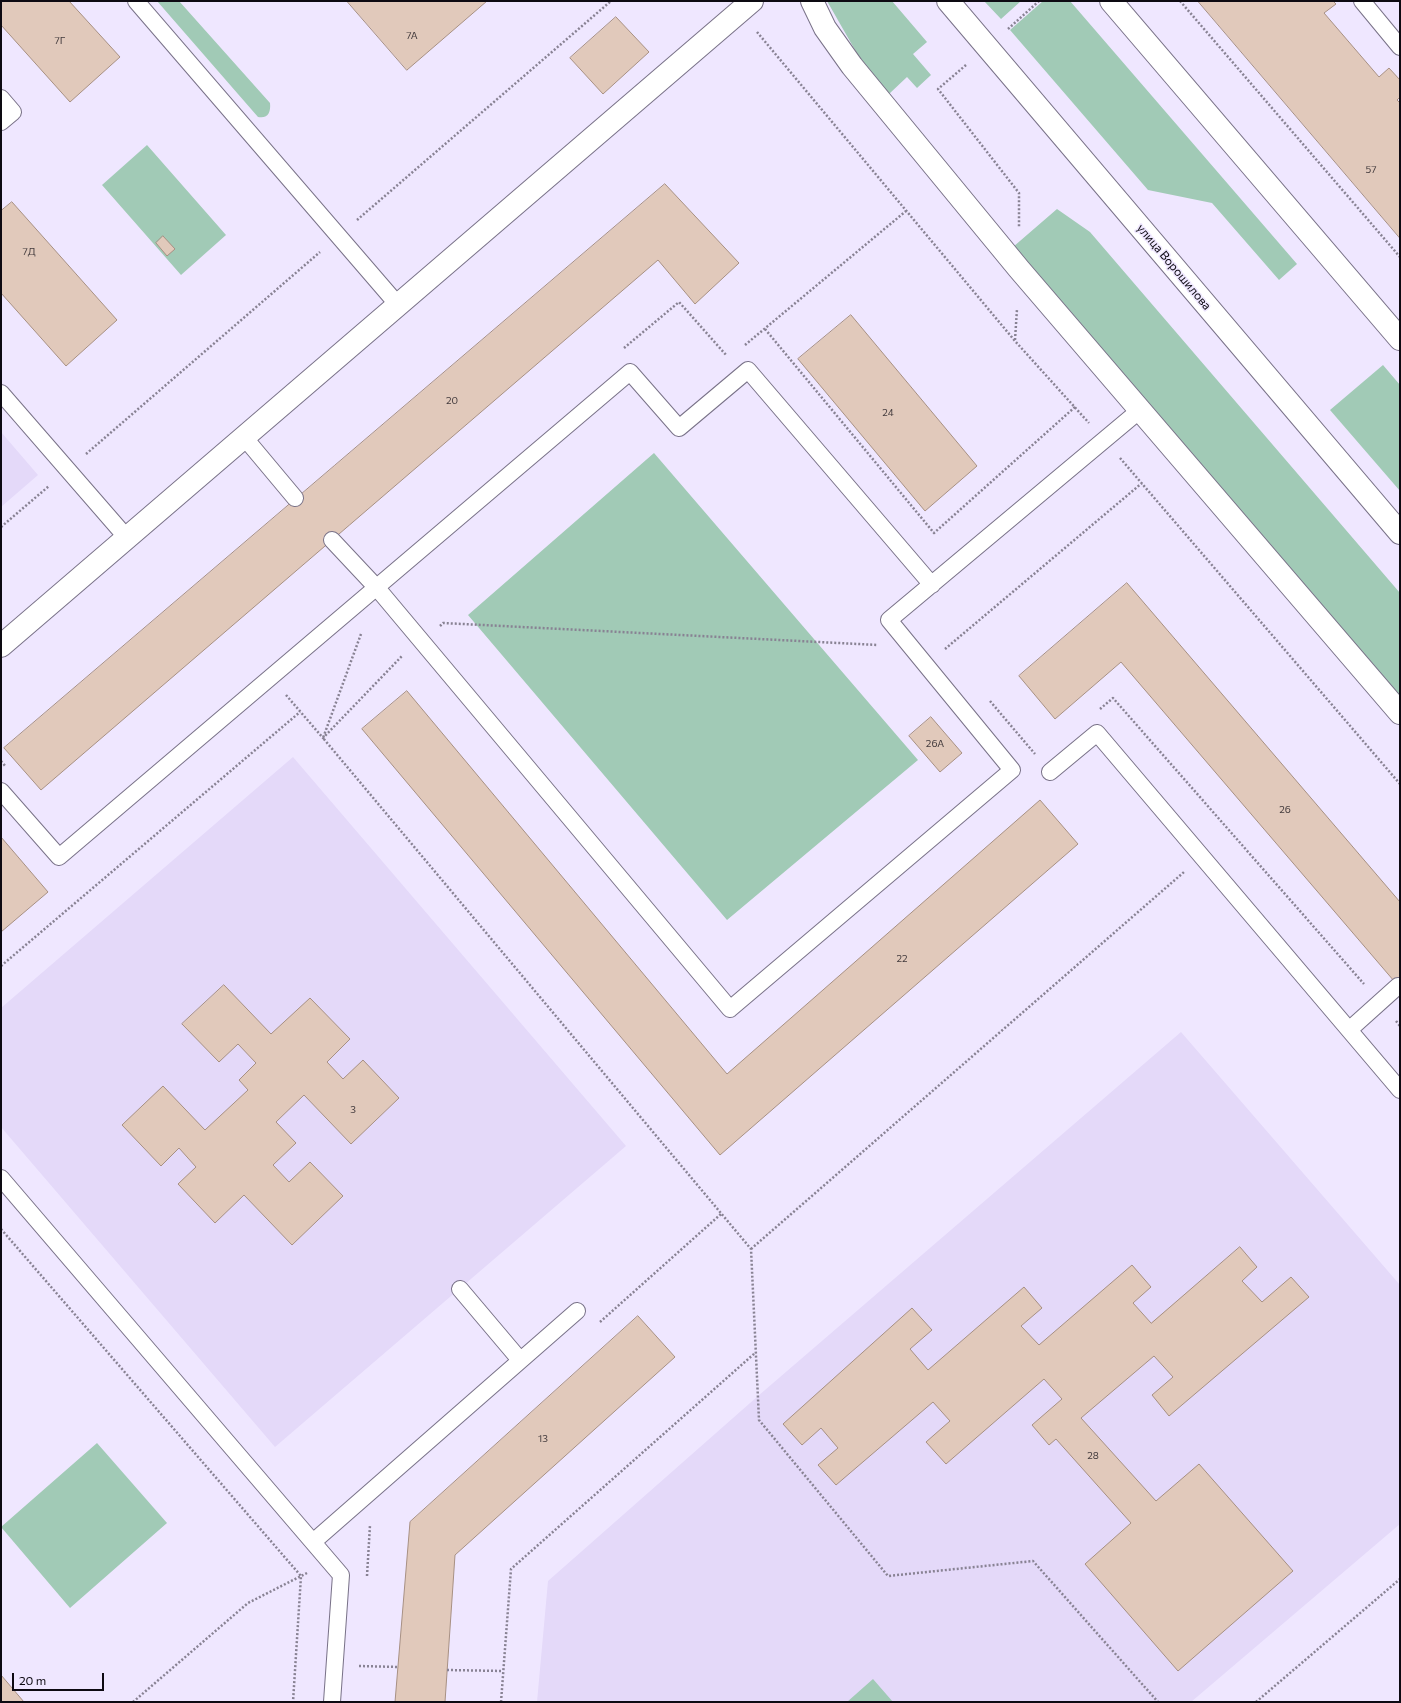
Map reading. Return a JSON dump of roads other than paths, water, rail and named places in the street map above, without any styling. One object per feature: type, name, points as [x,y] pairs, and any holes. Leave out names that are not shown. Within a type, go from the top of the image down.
[{"type":"street","points":[[812,1],[825,28],[852,66],[1019,269],[1400,713]]},
{"type":"street","name":"улица Ворошилова","points":[[948,1],[1400,533]]},
{"type":"street","points":[[1111,1],[1400,339]]},
{"type":"street","points":[[1,646],[745,7]]},
{"type":"lane","points":[[136,1],[398,305]]},
{"type":"lane","points":[[1362,1],[1400,47]]},
{"type":"lane","points":[[1,98],[13,112],[1,122]]},
{"type":"lane","points":[[1,791],[60,857],[630,372],[679,428],[748,370],[932,585]]},
{"type":"lane","points":[[1,393],[127,538]]},
{"type":"lane","points":[[332,540],[377,588],[730,1009],[1012,770],[889,620],[1140,410]]},
{"type":"lane","points":[[244,438],[295,498]]},
{"type":"lane","points":[[1050,772],[1097,733],[1400,1090]]},
{"type":"lane","points":[[1349,1030],[1398,986]]},
{"type":"lane","points":[[1,1178],[341,1575],[332,1702]]},
{"type":"lane","points":[[460,1289],[520,1360]]},
{"type":"lane","points":[[313,1542],[577,1311]]}]
